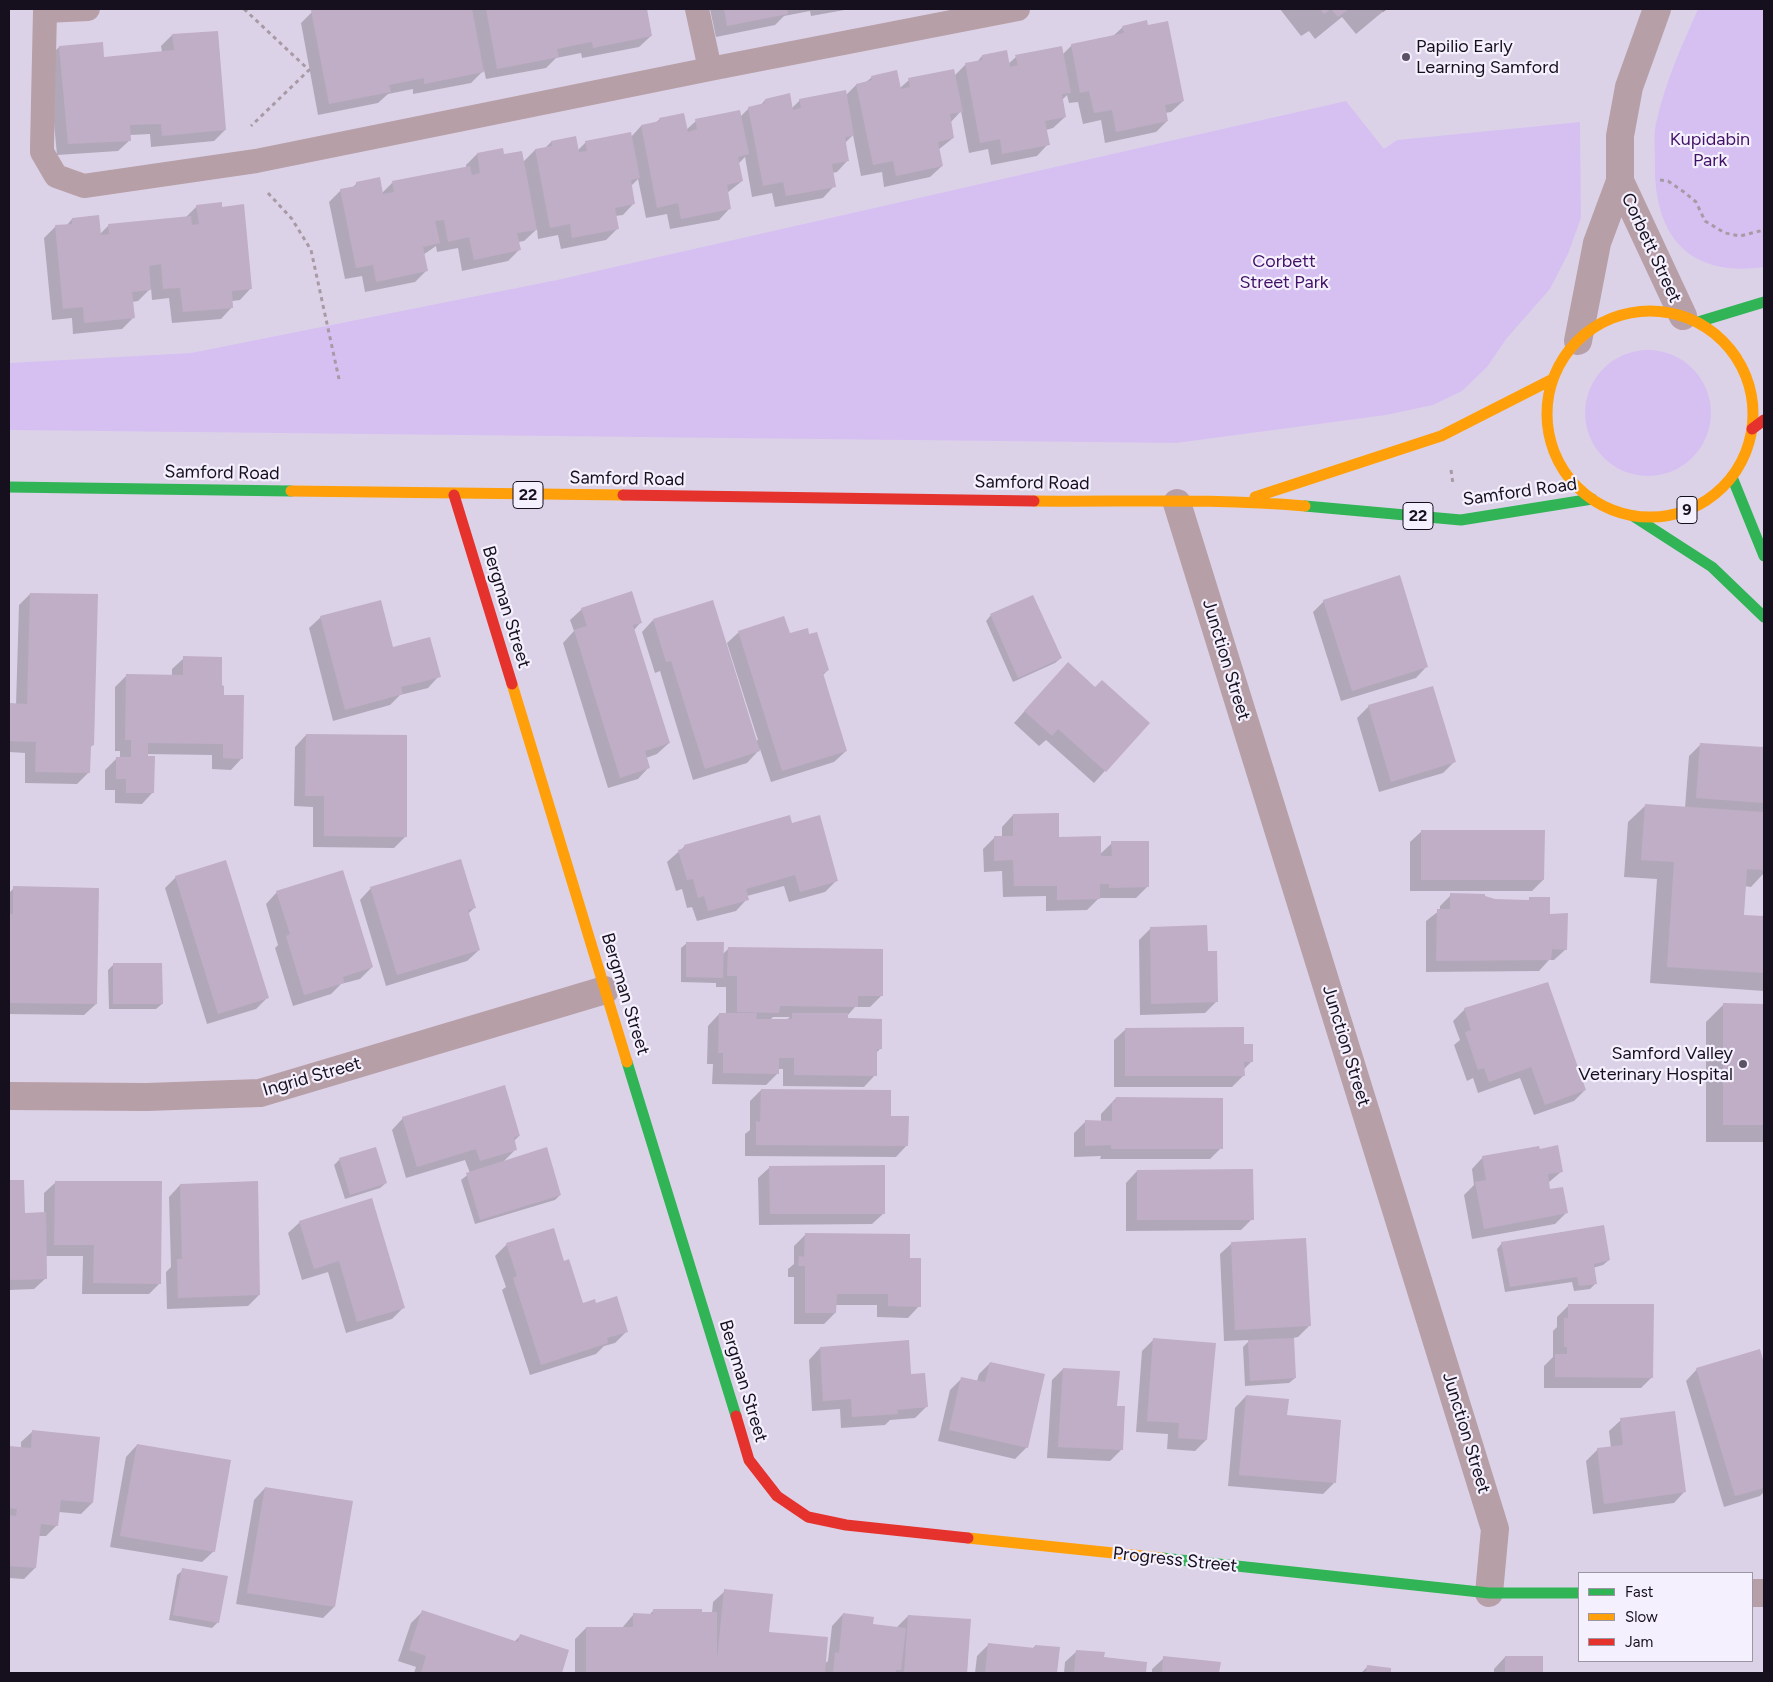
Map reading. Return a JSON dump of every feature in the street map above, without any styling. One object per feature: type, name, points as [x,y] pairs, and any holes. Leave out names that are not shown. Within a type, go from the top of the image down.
[{"type":"main road","points":[[1690,319],[1764,302]]},
{"type":"main road","points":[[1764,556],[1732,477],[1744,454],[1752,429],[1752,398],[1742,367],[1724,341],[1690,319],[1655,311],[1627,314],[1600,324],[1578,341],[1563,358],[1553,379],[1546,412],[1551,446],[1567,476],[1592,499],[1611,510],[1633,516],[1712,567],[1764,617]]},
{"type":"main road","name":"Samford Road","points":[[1244,501],[1441,436],[1553,379]]},
{"type":"main road","points":[[1752,429],[1764,420]]},
{"type":"main road","name":"9","points":[[1633,516],[1660,516],[1687,510],[1711,496],[1732,477]]},
{"type":"main road","name":"Samford Road","points":[[9,487],[454,495],[1177,503],[1244,501],[1461,520],[1592,499]]},
{"type":"main road","name":"Bergman Street","points":[[454,495],[749,1460],[777,1496]]},
{"type":"main road","name":"Progress Street","points":[[777,1496],[808,1517],[846,1525],[1489,1593],[1578,1593]]},
{"type":"street","name":"Corbett Street","points":[[1578,341],[1597,243],[1620,181],[1620,136],[1629,87],[1657,9]]},
{"type":"street","name":"Corbett Street","points":[[1620,181],[1690,319]]},
{"type":"street","name":"Junction Street","points":[[1177,503],[1495,1529],[1489,1593]]},
{"type":"street","name":"Ingrid Street","points":[[9,1096],[147,1097],[260,1093],[605,990]]},
{"type":"lane","points":[[88,9],[45,11],[42,152],[56,176],[84,186],[256,161],[1018,9]]},
{"type":"lane","points":[[697,9],[710,69]]},
{"type":"path","points":[[244,9],[309,70],[248,129]]},
{"type":"path","points":[[1654,180],[1668,181],[1684,192],[1696,202],[1705,221],[1725,233],[1740,236],[1764,230]]},
{"type":"path","points":[[266,190],[292,219],[311,250],[338,379]]},
{"type":"path","points":[[1450,466],[1455,491]]},
{"type":"green space","name":"Kupidabin Park","points":[[1698,9],[1764,9],[1764,267],[1737,269],[1714,265],[1695,258],[1680,246],[1668,230],[1660,210],[1656,187],[1656,124],[1680,49]]},
{"type":"green space","name":"Corbett Street Park","points":[[1346,101],[1384,149],[1397,140],[1580,122],[1581,218],[1568,254],[1550,289],[1507,338],[1487,367],[1462,391],[1433,405],[1386,415],[1176,443],[9,430],[9,363],[191,353],[557,280]]},
{"type":"green space","points":[[1648,350],[1672,355],[1692,369],[1706,389],[1711,413],[1706,437],[1692,457],[1672,471],[1648,476],[1624,471],[1604,457],[1590,437],[1585,413],[1590,389],[1604,369],[1624,355]]},
{"type":"building","points":[[472,9],[484,72],[424,84],[424,78],[389,85],[391,92],[329,104],[311,10]]},
{"type":"building","points":[[486,9],[647,9],[652,36],[593,48],[592,42],[557,49],[559,57],[497,69]]},
{"type":"building","points":[[724,9],[787,9],[788,14],[727,26]]},
{"type":"building","points":[[1320,9],[1331,9],[1324,14]]},
{"type":"building","points":[[1331,9],[1349,9],[1338,17]]},
{"type":"building","points":[[1147,20],[1148,25],[1168,21],[1184,101],[1165,105],[1168,121],[1116,132],[1112,110],[1094,113],[1089,91],[1080,93],[1071,44],[1124,33],[1122,26]]},
{"type":"building","points":[[218,31],[226,130],[162,136],[161,124],[130,125],[131,141],[68,144],[59,46],[103,42],[104,57],[174,50],[172,34]]},
{"type":"building","points":[[1062,46],[1071,93],[1062,94],[1066,117],[1045,121],[1050,145],[1002,154],[1000,139],[980,143],[965,63],[982,60],[982,55],[1007,50],[1010,67],[1018,65],[1015,55]]},
{"type":"building","points":[[954,69],[963,112],[950,114],[954,138],[938,142],[943,166],[896,176],[893,161],[873,165],[856,84],[872,80],[871,76],[897,70],[901,89],[910,87],[908,78]]},
{"type":"building","points":[[846,90],[854,136],[845,137],[849,161],[832,164],[836,187],[786,196],[783,182],[763,186],[748,107],[765,103],[765,99],[790,93],[793,110],[801,108],[799,99]]},
{"type":"building","points":[[740,110],[749,154],[738,157],[743,181],[727,185],[731,209],[681,219],[678,203],[657,208],[641,125],[660,121],[659,118],[684,113],[688,132],[697,129],[695,119]]},
{"type":"building","points":[[631,132],[640,178],[631,180],[635,204],[615,208],[619,229],[572,238],[570,224],[550,228],[535,149],[552,146],[551,141],[576,136],[579,152],[587,151],[585,141]]},
{"type":"building","points":[[503,148],[504,154],[522,151],[537,230],[517,233],[521,250],[474,260],[469,237],[448,242],[444,220],[435,221],[440,243],[423,247],[428,271],[376,282],[373,265],[356,268],[340,189],[356,186],[356,182],[380,177],[383,194],[394,192],[392,181],[470,166],[472,175],[480,173],[477,153]]},
{"type":"building","points":[[222,202],[222,207],[244,204],[252,289],[232,291],[233,308],[183,312],[180,288],[163,289],[161,264],[149,266],[151,290],[132,292],[135,318],[84,323],[83,307],[63,309],[55,225],[72,224],[72,218],[99,215],[101,235],[109,234],[108,224],[191,216],[192,225],[199,224],[196,205]]},
{"type":"building","points":[[1400,575],[1428,667],[1352,691],[1323,600]]},
{"type":"building","points":[[632,591],[642,623],[633,625],[670,743],[645,751],[650,768],[620,778],[574,630],[587,626],[581,608]]},
{"type":"building","points":[[30,593],[98,594],[94,745],[91,746],[90,773],[35,772],[36,742],[9,741],[9,703],[27,704]]},
{"type":"building","points":[[1033,595],[1062,658],[1018,678],[990,614]]},
{"type":"building","points":[[381,600],[393,647],[430,637],[441,677],[401,687],[403,694],[345,710],[320,616]]},
{"type":"building","points":[[713,600],[760,751],[705,769],[671,661],[666,662],[653,619]]},
{"type":"building","points":[[784,616],[790,633],[808,628],[809,634],[817,632],[829,670],[823,673],[847,751],[782,771],[738,631]]},
{"type":"building","points":[[183,656],[222,657],[224,695],[244,695],[243,759],[223,758],[223,744],[148,743],[148,756],[155,756],[154,793],[126,793],[126,779],[116,779],[116,757],[131,757],[131,740],[125,740],[126,674],[183,675]]},
{"type":"building","points":[[1068,662],[1095,687],[1102,680],[1150,723],[1106,772],[1058,729],[1052,736],[1024,711]]},
{"type":"building","points":[[1433,686],[1456,762],[1391,782],[1368,705]]},
{"type":"building","points":[[306,734],[407,735],[407,837],[324,836],[324,796],[305,796]]},
{"type":"building","points":[[1700,743],[1764,747],[1764,803],[1696,798]]},
{"type":"building","points":[[1645,804],[1764,812],[1764,870],[1747,869],[1744,915],[1764,916],[1764,973],[1667,967],[1674,862],[1641,860]]},
{"type":"building","points":[[1059,813],[1059,837],[1101,836],[1101,856],[1112,856],[1111,841],[1149,841],[1149,887],[1109,888],[1109,884],[1100,884],[1100,899],[1057,900],[1057,886],[1014,886],[1013,860],[994,861],[994,836],[1013,836],[1013,814]]},
{"type":"building","points":[[790,815],[792,823],[820,815],[838,881],[800,892],[795,875],[746,889],[749,900],[708,911],[704,896],[698,898],[693,879],[687,880],[678,850],[685,848],[684,845]]},
{"type":"building","points":[[1421,830],[1545,830],[1544,880],[1421,880]]},
{"type":"building","points":[[461,859],[476,908],[468,910],[480,950],[397,975],[370,887]]},
{"type":"building","points":[[226,860],[269,998],[218,1014],[175,876]]},
{"type":"building","points":[[343,870],[373,967],[343,977],[344,983],[304,995],[286,936],[290,934],[276,891]]},
{"type":"building","points":[[13,886],[99,888],[97,1004],[9,1003],[9,914],[13,914]]},
{"type":"building","points":[[1450,893],[1485,894],[1485,896],[1495,899],[1529,900],[1529,897],[1550,897],[1550,914],[1568,913],[1567,950],[1552,949],[1551,960],[1436,961],[1437,909],[1450,909]]},
{"type":"building","points":[[1207,925],[1208,951],[1217,951],[1218,1002],[1151,1004],[1150,927]]},
{"type":"building","points":[[686,942],[724,942],[723,978],[686,977]]},
{"type":"building","points":[[728,947],[883,949],[883,996],[858,996],[858,1007],[780,1006],[779,1013],[737,1012],[737,976],[727,976]]},
{"type":"building","points":[[113,963],[162,963],[163,1004],[113,1004]]},
{"type":"building","points":[[1548,982],[1586,1090],[1545,1105],[1531,1067],[1489,1082],[1484,1068],[1478,1070],[1465,1032],[1471,1030],[1464,1008]]},
{"type":"building","name":"Samford Valley Veterinary Hospital","points":[[1723,1003],[1764,1004],[1764,1125],[1723,1125]]},
{"type":"building","points":[[719,1013],[757,1013],[756,1019],[792,1019],[792,1013],[848,1013],[848,1018],[882,1019],[882,1049],[877,1049],[877,1076],[794,1075],[794,1058],[779,1058],[779,1074],[723,1073],[723,1053],[718,1053]]},
{"type":"building","points":[[1244,1027],[1244,1044],[1253,1044],[1253,1062],[1244,1062],[1245,1076],[1125,1076],[1125,1028]]},
{"type":"building","points":[[505,1085],[520,1136],[514,1137],[517,1150],[480,1161],[476,1149],[417,1167],[402,1117]]},
{"type":"building","points":[[761,1089],[891,1090],[891,1116],[909,1116],[908,1146],[756,1145],[756,1121],[760,1122]]},
{"type":"building","points":[[1116,1097],[1223,1098],[1223,1149],[1111,1149],[1111,1145],[1085,1146],[1085,1120],[1112,1121],[1112,1102],[1115,1102]]},
{"type":"building","points":[[1558,1145],[1563,1172],[1548,1174],[1550,1189],[1563,1187],[1568,1213],[1484,1229],[1475,1182],[1486,1180],[1482,1156],[1539,1146],[1540,1149]]},
{"type":"building","points":[[376,1147],[387,1183],[350,1195],[339,1158]]},
{"type":"building","points":[[547,1147],[561,1195],[480,1220],[466,1173]]},
{"type":"building","points":[[885,1165],[885,1214],[770,1214],[769,1166]]},
{"type":"building","points":[[1253,1169],[1254,1220],[1137,1220],[1137,1170]]},
{"type":"building","points":[[9,1180],[24,1180],[25,1213],[46,1212],[47,1279],[9,1280]]},
{"type":"building","points":[[55,1181],[162,1181],[161,1284],[93,1283],[94,1245],[54,1245]]},
{"type":"building","points":[[258,1181],[260,1295],[178,1298],[177,1259],[182,1259],[180,1184]]},
{"type":"building","points":[[372,1198],[405,1308],[357,1322],[339,1261],[314,1269],[299,1221]]},
{"type":"building","points":[[1604,1225],[1610,1260],[1594,1264],[1597,1284],[1579,1286],[1577,1277],[1510,1287],[1501,1242]]},
{"type":"building","points":[[554,1228],[564,1261],[569,1259],[583,1303],[595,1299],[596,1303],[617,1296],[628,1332],[607,1338],[608,1343],[541,1365],[513,1278],[517,1276],[506,1243]]},
{"type":"building","points":[[805,1233],[910,1234],[910,1258],[921,1258],[921,1307],[888,1306],[888,1294],[837,1294],[836,1313],[805,1313],[805,1266],[798,1266],[799,1256],[804,1257]]},
{"type":"building","points":[[1306,1238],[1311,1326],[1235,1330],[1231,1242]]},
{"type":"building","points":[[1568,1304],[1654,1304],[1653,1378],[1555,1377],[1555,1354],[1567,1354],[1567,1347],[1564,1347],[1564,1318],[1568,1318]]},
{"type":"building","points":[[1153,1338],[1216,1343],[1207,1440],[1178,1438],[1179,1423],[1147,1421]]},
{"type":"building","points":[[1294,1338],[1296,1378],[1250,1381],[1248,1340]]},
{"type":"building","points":[[909,1340],[911,1374],[925,1373],[928,1407],[897,1410],[898,1414],[852,1417],[851,1399],[823,1401],[820,1347]]},
{"type":"building","points":[[1760,1349],[1764,1363],[1764,1488],[1735,1496],[1696,1368]]},
{"type":"building","points":[[990,1362],[1045,1374],[1028,1448],[949,1430],[961,1377],[985,1382]]},
{"type":"building","points":[[1063,1368],[1120,1371],[1117,1406],[1125,1406],[1123,1450],[1058,1447]]},
{"type":"building","points":[[1246,1395],[1289,1399],[1287,1415],[1341,1420],[1336,1483],[1239,1475]]},
{"type":"building","points":[[1675,1411],[1686,1492],[1604,1504],[1597,1448],[1623,1445],[1620,1418]]},
{"type":"building","points":[[32,1430],[100,1437],[93,1503],[61,1500],[58,1526],[41,1524],[36,1568],[9,1566],[9,1515],[16,1516],[17,1509],[9,1508],[9,1446],[31,1448]]},
{"type":"building","points":[[137,1444],[231,1460],[215,1552],[120,1536]]},
{"type":"building","points":[[265,1487],[353,1501],[335,1607],[247,1593]]},
{"type":"building","points":[[182,1568],[228,1576],[219,1623],[173,1615]]},
{"type":"building","points":[[724,1589],[773,1594],[769,1632],[828,1637],[825,1673],[586,1673],[586,1627],[633,1627],[633,1613],[653,1614],[653,1609],[702,1609],[702,1612],[717,1612],[717,1660]]},
{"type":"building","points":[[422,1610],[518,1642],[520,1634],[569,1650],[562,1673],[421,1673],[426,1656],[409,1650]]},
{"type":"building","points":[[843,1613],[874,1617],[873,1624],[906,1628],[901,1670],[896,1670],[896,1673],[833,1673],[835,1652],[839,1653]]},
{"type":"building","points":[[908,1615],[971,1619],[967,1673],[904,1673]]},
{"type":"building","points":[[988,1643],[1035,1648],[1035,1645],[1060,1647],[1057,1673],[985,1673]]},
{"type":"building","points":[[1076,1650],[1105,1652],[1104,1657],[1147,1662],[1146,1673],[1074,1673]]},
{"type":"building","points":[[1163,1656],[1221,1662],[1219,1673],[1162,1673]]},
{"type":"building","points":[[1505,1656],[1543,1656],[1543,1673],[1505,1673]]},
{"type":"building","points":[[1367,1665],[1391,1668],[1391,1673],[1366,1673]]},
{"type":"traffic: fast","points":[[1698,322],[1764,302]]},
{"type":"traffic: fast","points":[[1732,477],[1764,556]]},
{"type":"traffic: fast","points":[[9,487],[291,491]]},
{"type":"traffic: fast","points":[[1305,506],[1461,520],[1592,499]]},
{"type":"traffic: fast","points":[[1633,516],[1712,567],[1764,617]]},
{"type":"traffic: fast","points":[[627,1062],[736,1416]]},
{"type":"traffic: fast","points":[[1162,1558],[1489,1593],[1578,1593]]},
{"type":"traffic: slow","points":[[1650,311],[1670,313],[1689,319],[1723,341],[1745,375],[1751,394],[1753,414],[1751,434],[1745,453],[1723,487],[1689,509],[1670,515],[1650,517],[1630,515],[1611,509],[1577,487],[1555,453],[1549,434],[1547,414],[1549,394],[1555,375],[1577,341],[1611,319],[1630,313],[1650,311]]},
{"type":"traffic: slow","points":[[1255,497],[1441,436],[1553,379]]},
{"type":"traffic: slow","points":[[291,491],[623,495]]},
{"type":"traffic: slow","points":[[1034,501],[1203,501],[1305,506]]},
{"type":"traffic: slow","points":[[512,684],[627,1062]]},
{"type":"traffic: slow","points":[[968,1538],[1162,1558]]},
{"type":"traffic: jam","points":[[1752,429],[1764,420]]},
{"type":"traffic: jam","points":[[454,495],[512,684]]},
{"type":"traffic: jam","points":[[623,495],[1034,501]]},
{"type":"traffic: jam","points":[[736,1416],[749,1460],[777,1496],[808,1517],[846,1525],[968,1538]]},
{"type":"place","name":"Papilio Early Learning Samford","points":[[1406,57]]},
{"type":"place","name":"Samford Valley Veterinary Hospital","points":[[1743,1064]]}]
